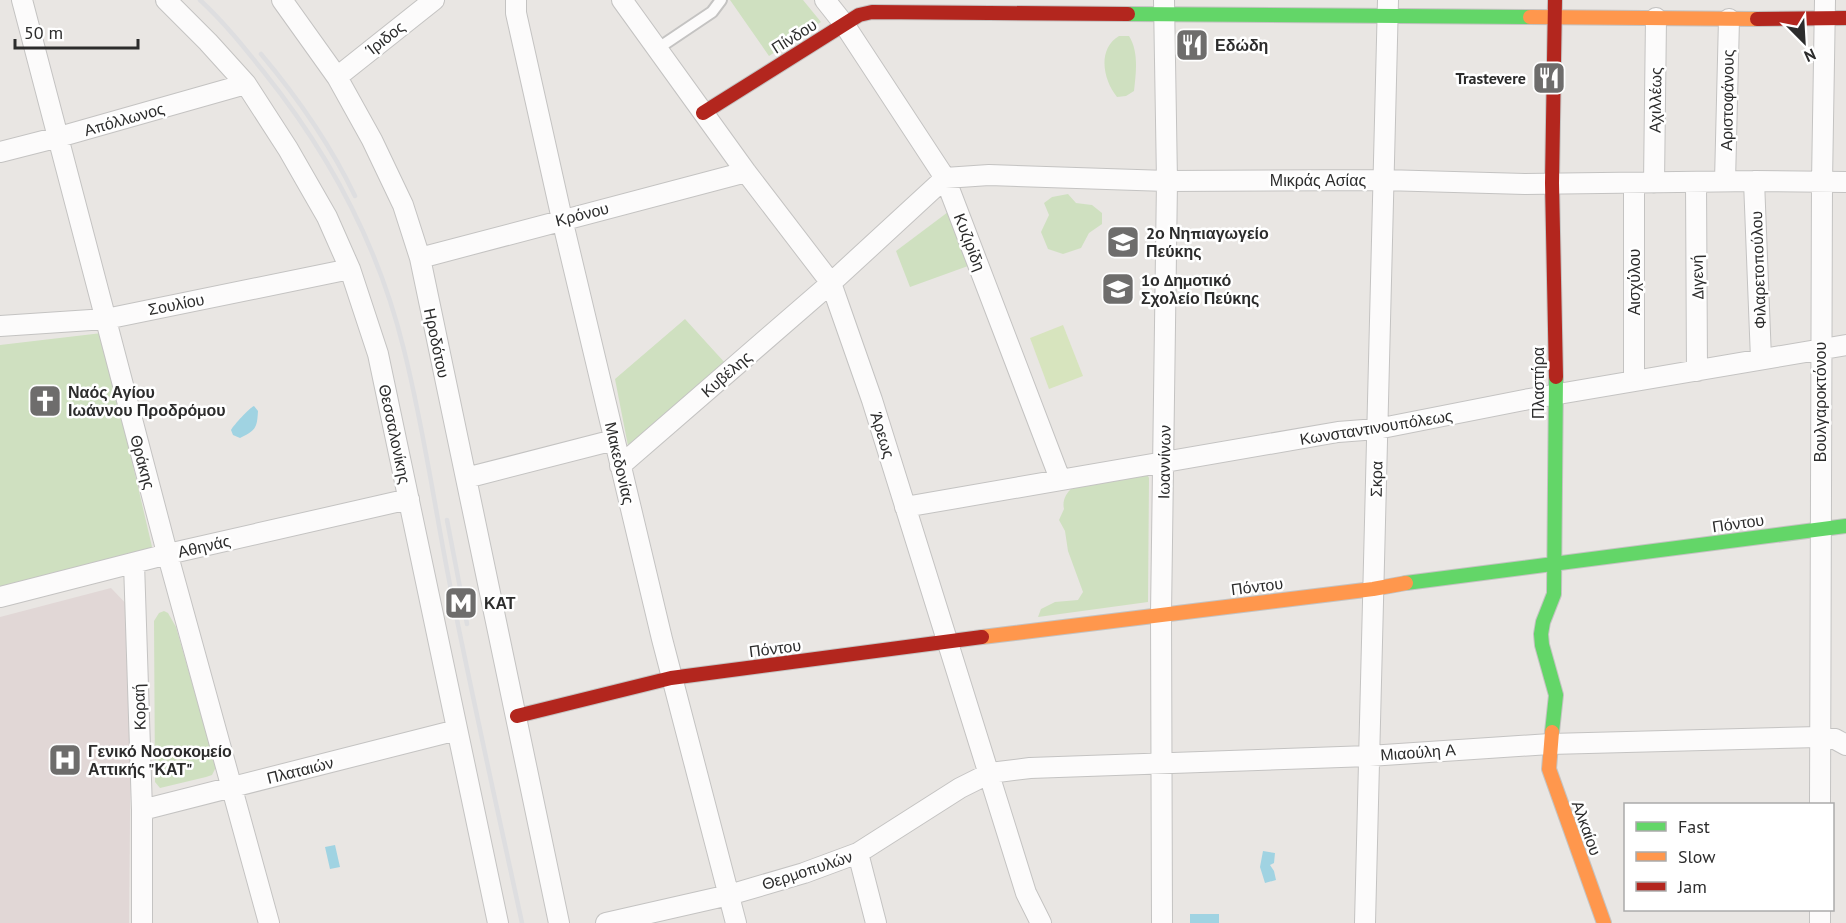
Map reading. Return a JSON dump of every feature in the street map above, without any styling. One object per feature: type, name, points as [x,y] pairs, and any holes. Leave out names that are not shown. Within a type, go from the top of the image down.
[{"type":"street","name":"Θράκης","points":[[22,0],[168,554],[269,923]]},
{"type":"street","name":"Θεσσαλονίκης","points":[[166,0],[246,84],[288,149],[327,218],[350,269],[378,354],[498,923]]},
{"type":"street","name":"Ηροδότου","points":[[282,0],[337,76],[372,140],[403,205],[420,258],[518,716]]},
{"type":"street","name":"Ίριδος","points":[[337,76],[434,0]]},
{"type":"street","name":"Μακεδονίας","points":[[516,0],[516,13],[620,466],[671,678],[736,923]]},
{"type":"street","name":"Άρεως","points":[[622,0],[746,172],[831,282],[872,400],[1026,893],[1041,923]]},
{"type":"street","name":"Κυζιρίδη","points":[[825,0],[844,24],[945,178],[1060,479]]},
{"type":"street","name":"Πλαστήρα","points":[[1550,744],[1556,695],[1541,634],[1543,622],[1554,594],[1556,396],[1552,183],[1555,0]]},
{"type":"street","name":"Πίνδου","points":[[703,113],[859,15],[872,12],[1006,6],[1388,7],[1555,17],[1729,18],[1825,9],[1846,18]]},
{"type":"street","name":"Ιωαννίνων","points":[[1162,923],[1161,614],[1165,462],[1167,181],[1164,7]]},
{"type":"street","name":"Σκρα","points":[[1365,923],[1388,7]]},
{"type":"street","name":"Βουλγαροκτόνου","points":[[1820,803],[1822,182],[1825,9]]},
{"type":"street","name":"Αχιλλέως","points":[[1644,183],[1656,18]]},
{"type":"street","name":"Αριστοφάνους","points":[[1725,181],[1729,18]]},
{"type":"street","name":"Απόλλωνος","points":[[0,152],[246,84]]},
{"type":"street","name":"Κρόνου","points":[[420,258],[746,172]]},
{"type":"street","name":"Μικράς Ασίας","points":[[945,178],[989,175],[1167,181],[1846,183]]},
{"type":"street","points":[[831,282],[945,178]]},
{"type":"street","name":"Φιλαρετοπούλου","points":[[1754,181],[1761,359]]},
{"type":"street","name":"Διγενή","points":[[1696,182],[1697,371]]},
{"type":"street","name":"Αισχύλου","points":[[1634,381],[1644,183]]},
{"type":"street","name":"Σουλίου","points":[[0,326],[106,319],[350,269]]},
{"type":"street","name":"Κυβέλης","points":[[620,466],[831,282]]},
{"type":"street","name":"Κωνσταντινουπόλεως","points":[[905,507],[1338,432],[1377,429],[1634,381],[1846,345]]},
{"type":"street","points":[[466,478],[614,440]]},
{"type":"street","name":"Αθηνάς","points":[[0,597],[168,554],[409,499]]},
{"type":"street","name":"Πόντου","points":[[671,678],[1846,526]]},
{"type":"street","name":"Κοραή","points":[[134,563],[142,810],[142,923]]},
{"type":"street","points":[[559,923],[518,716],[671,678]]},
{"type":"street","name":"Πλαταιών","points":[[142,810],[457,730]]},
{"type":"street","name":"Μιαούλη Α","points":[[990,773],[1030,768],[1369,756],[1550,744],[1819,737],[1835,739],[1846,745]]},
{"type":"street","name":"Αλκαίου","points":[[1550,744],[1548,761],[1553,782],[1604,923]]},
{"type":"street","name":"Θερμοπυλών","points":[[606,923],[729,895],[804,873],[858,853],[960,788],[990,773]]},
{"type":"street","points":[[858,853],[876,923]]},
{"type":"lane","points":[[657,49],[712,12],[722,0]]},
{"type":"shaded area","name":"Γενικό Νοσοκομείο Αττικής \"ΚΑΤ\"","points":[[111,588],[132,610],[129,923],[0,923],[0,617]]},
{"type":"green space","points":[[730,0],[803,0],[821,22],[769,56]]},
{"type":"green space","points":[[1119,36],[1129,36],[1132,42],[1136,56],[1136,70],[1134,91],[1126,96],[1117,97],[1108,82],[1104,65],[1107,49]]},
{"type":"green space","points":[[1068,194],[1076,203],[1092,205],[1102,213],[1102,224],[1089,233],[1081,248],[1063,254],[1048,249],[1041,232],[1049,215],[1044,203],[1052,197]]},
{"type":"green space","points":[[948,212],[968,266],[910,287],[896,251]]},
{"type":"green space","points":[[685,319],[726,364],[628,446],[615,379]]},
{"type":"green space","points":[[1063,325],[1083,376],[1049,389],[1030,338]]},
{"type":"green space","points":[[102,333],[153,551],[0,588],[0,345]]},
{"type":"green space","points":[[1147,474],[1149,478],[1148,602],[1038,617],[1041,609],[1055,602],[1078,600],[1083,592],[1068,551],[1065,531],[1059,520],[1068,492],[1072,488]]},
{"type":"green space","points":[[164,611],[168,613],[176,627],[216,767],[212,775],[160,788],[155,782],[154,621],[159,613]]},
{"type":"water","points":[[254,406],[258,411],[255,428],[240,438],[233,435],[231,430]]},
{"type":"water","points":[[335,845],[340,867],[330,869],[325,847]]},
{"type":"water","points":[[1263,851],[1275,853],[1274,863],[1270,865],[1276,880],[1265,883],[1260,867]]},
{"type":"water","points":[[1190,914],[1219,914],[1219,923],[1190,923]]},
{"type":"railway","points":[[200,0],[248,52],[287,102],[309,135],[349,203],[381,274],[411,380],[459,632],[522,923]]},
{"type":"railway","points":[[261,54],[312,122],[355,196]]},
{"type":"railway","points":[[447,520],[467,624]]},
{"type":"traffic: fast","points":[[1128,14],[1530,17]]},
{"type":"traffic: fast","points":[[1552,732],[1556,695],[1541,634],[1543,622],[1554,594],[1556,377]]},
{"type":"traffic: fast","points":[[1406,583],[1846,526]]},
{"type":"traffic: slow","points":[[1530,17],[1757,19]]},
{"type":"traffic: slow","points":[[982,637],[1406,583]]},
{"type":"traffic: slow","points":[[1552,732],[1549,769],[1604,923]]},
{"type":"traffic: jam","points":[[1555,0],[1552,183],[1556,377]]},
{"type":"traffic: jam","points":[[703,113],[859,15],[872,12],[1128,14]]},
{"type":"traffic: jam","points":[[1757,19],[1846,18]]},
{"type":"traffic: jam","points":[[517,716],[671,678],[982,637]]},
{"type":"place","name":"Εδώδη","points":[[1192,45]]},
{"type":"place","name":"Trastevere","points":[[1549,78]]},
{"type":"place","name":"2ο Νηπιαγωγείο Πεύκης","points":[[1123,242]]},
{"type":"place","name":"1ο Δημοτικό Σχολείο Πεύκης","points":[[1118,289]]},
{"type":"place","name":"Ναός Αγίου Ιωάννου Προδρόμου","points":[[45,401]]},
{"type":"place","name":"ΚΑΤ","points":[[461,603]]},
{"type":"place","name":"Γενικό Νοσοκομείο Αττικής \"ΚΑΤ\"","points":[[65,760]]}]
